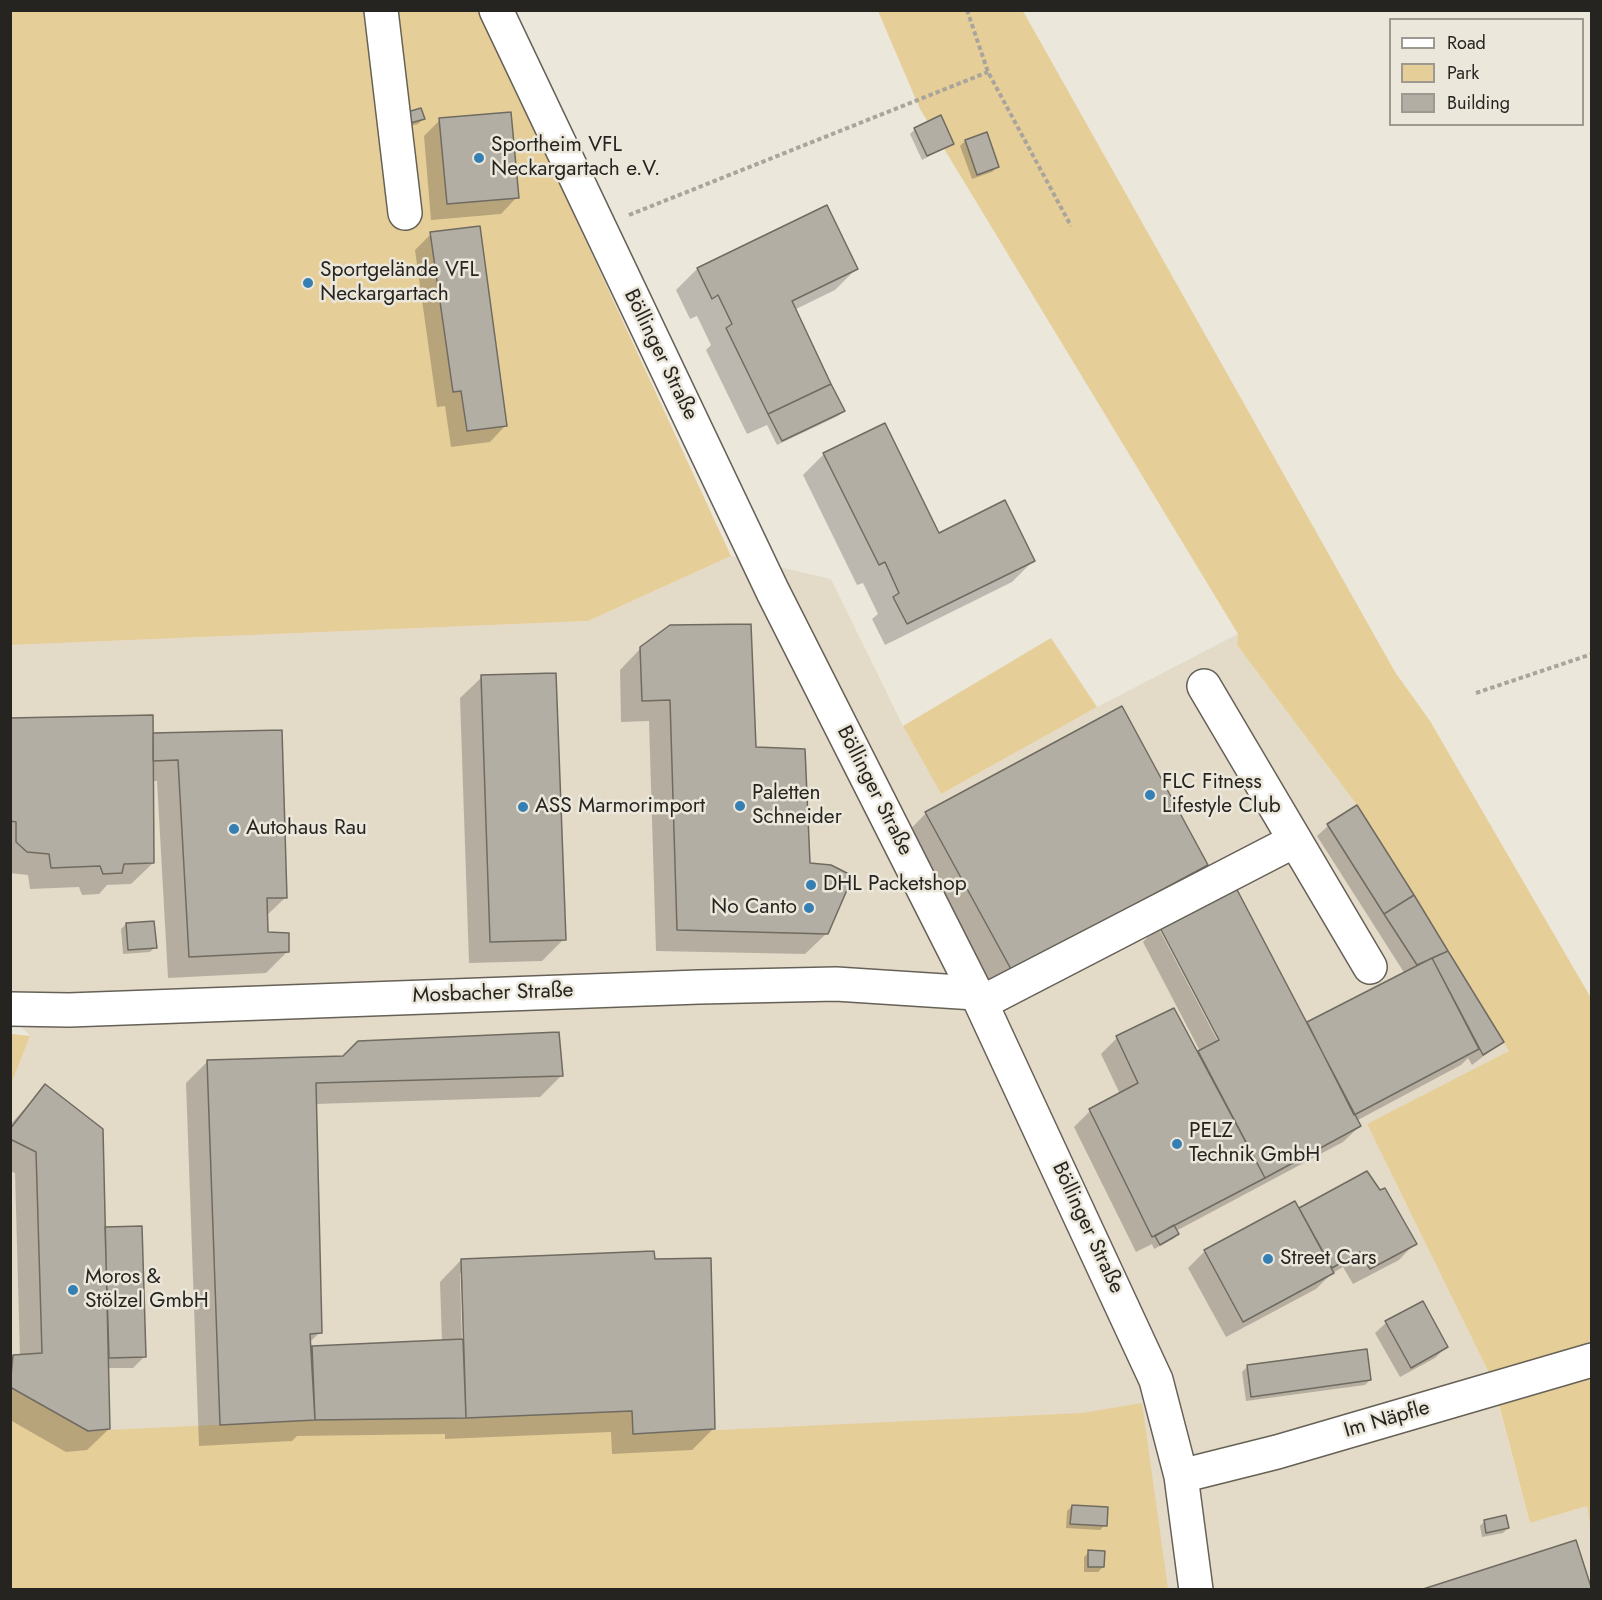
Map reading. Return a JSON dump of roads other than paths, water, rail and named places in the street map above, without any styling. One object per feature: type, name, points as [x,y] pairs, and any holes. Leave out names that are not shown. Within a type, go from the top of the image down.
[{"type":"street","points":[[381,10],[405,213]]},
{"type":"street","name":"Böllinger Straße","points":[[496,10],[774,592],[978,998],[1156,1380],[1181,1476],[1196,1590]]},
{"type":"street","points":[[1204,686],[1370,967]]},
{"type":"street","points":[[978,998],[1294,841]]},
{"type":"street","name":"Mosbacher Straße","points":[[10,1009],[69,1010],[825,984],[978,998]]},
{"type":"street","name":"Im Näpfle","points":[[1181,1476],[1277,1452],[1592,1360]]},
{"type":"place","name":"Sportheim VFL Neckargartach e.V.","points":[[479,158]]},
{"type":"place","name":"Sportgelände VFL Neckargartach","points":[[308,283]]},
{"type":"place","name":"FLC Fitness Lifestyle Club","points":[[1150,795]]},
{"type":"place","name":"Paletten Schneider","points":[[740,806]]},
{"type":"place","name":"ASS Marmorimport","points":[[523,807]]},
{"type":"place","name":"Autohaus Rau","points":[[234,829]]},
{"type":"place","name":"DHL Packetshop","points":[[811,885]]},
{"type":"place","name":"No Canto","points":[[809,908]]},
{"type":"place","name":"PELZ Technik GmbH","points":[[1177,1144]]},
{"type":"place","name":"Street Cars","points":[[1268,1259]]},
{"type":"place","name":"Moros & Stölzel GmbH","points":[[73,1290]]}]
